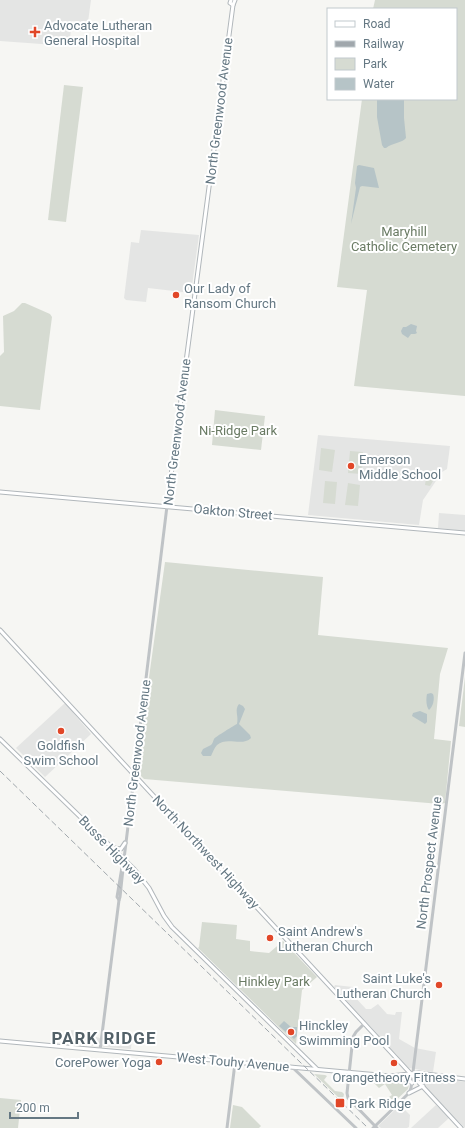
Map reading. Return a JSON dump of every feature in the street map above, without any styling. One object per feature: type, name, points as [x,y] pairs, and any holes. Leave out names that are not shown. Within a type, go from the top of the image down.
[{"type":"main road","name":"North Greenwood Avenue","points":[[231,0],[230,3],[233,5]]},
{"type":"main road","name":"North Greenwood Avenue","points":[[167,506],[233,5],[235,0]]},
{"type":"main road","name":"Oakton Street","points":[[0,492],[465,533]]},
{"type":"main road","name":"North Northwest Highway","points":[[0,630],[461,1128]]},
{"type":"main road","name":"Busse Highway","points":[[0,739],[134,869],[149,888],[164,916],[172,927],[317,1069]]},
{"type":"main road","points":[[112,847],[120,849],[125,843]]},
{"type":"main road","points":[[123,870],[126,867],[134,869]]},
{"type":"main road","name":"West Touhy Avenue","points":[[0,1041],[348,1073],[396,1076],[420,1073],[465,1079]]},
{"type":"main road","points":[[396,1076],[408,1079],[412,1084]]},
{"type":"main road","points":[[409,1093],[423,1086]]},
{"type":"street","name":"North Greenwood Avenue","points":[[100,1050],[167,506]]},
{"type":"street","name":"North Prospect Avenue","points":[[409,1093],[412,1084],[412,1074],[417,1049],[465,653]]},
{"type":"street","name":"North Greenwood Avenue","points":[[119,900],[117,897],[122,863],[124,859]]},
{"type":"street","points":[[365,1023],[353,1037],[346,1090],[348,1098],[375,1127],[409,1093]]},
{"type":"street","points":[[228,1128],[235,1063]]},
{"type":"street","points":[[292,1068],[356,1128]]},
{"type":"shaded area","name":"Advocate Lutheran General Hospital","points":[[0,0],[91,0],[88,22],[72,21],[69,46],[0,41]]},
{"type":"shaded area","points":[[141,230],[199,235],[191,293],[148,288],[146,302],[126,300],[124,298],[131,242],[139,243]]},
{"type":"shaded area","name":"Emerson Middle School","points":[[318,435],[450,446],[447,469],[442,472],[423,500],[419,525],[308,515]]},
{"type":"shaded area","points":[[439,513],[465,515],[465,531],[438,528]]},
{"type":"shaded area","points":[[65,703],[91,734],[45,777],[16,748]]},
{"type":"shaded area","points":[[335,985],[353,987],[352,994],[366,1009],[371,1009],[378,1004],[387,1014],[395,1015],[396,1012],[402,1012],[399,1039],[415,1048],[436,1052],[433,1072],[409,1068],[334,987]]},
{"type":"shaded area","points":[[71,1030],[92,1034],[92,1036],[100,1038],[118,1040],[119,1036],[132,1037],[131,1049],[70,1044]]},
{"type":"shaded area","points":[[423,1076],[465,1082],[465,1128],[421,1082],[420,1079]]},
{"type":"shaded area","points":[[400,1105],[410,1115],[409,1127],[381,1128],[378,1126]]},
{"type":"shaded area","points":[[436,1105],[449,1118],[438,1128],[411,1128]]},
{"type":"green space","name":"Maryhill Catholic Cemetery","points":[[375,0],[465,0],[465,396],[354,386],[367,290],[337,287],[362,100],[457,100],[457,8],[373,8]]},
{"type":"green space","points":[[64,85],[83,87],[66,222],[48,220]]},
{"type":"green space","points":[[22,303],[50,314],[52,317],[40,410],[0,406],[0,356],[4,352],[3,316],[14,311]]},
{"type":"green space","name":"Ni-Ridge Park","points":[[215,410],[265,416],[261,450],[212,445]]},
{"type":"green space","points":[[321,448],[335,450],[332,472],[319,470]]},
{"type":"green space","points":[[350,451],[363,452],[361,474],[348,473]]},
{"type":"green space","points":[[427,472],[438,473],[430,486],[425,485]]},
{"type":"green space","points":[[325,481],[337,482],[335,504],[323,503]]},
{"type":"green space","points":[[348,483],[360,485],[358,506],[345,505]]},
{"type":"green space","points":[[165,562],[323,577],[318,635],[448,648],[440,674],[434,739],[451,741],[445,803],[440,804],[144,779],[136,771]]},
{"type":"green space","points":[[465,677],[465,727],[459,726]]},
{"type":"green space","name":"Hinkley Park","points":[[202,922],[237,925],[236,939],[250,941],[250,951],[269,953],[283,941],[317,977],[302,990],[296,1044],[198,948]]},
{"type":"green space","points":[[314,1074],[327,1076],[324,1080],[335,1091],[342,1092],[344,1094],[343,1099],[339,1098]]},
{"type":"green space","points":[[370,1079],[407,1081],[409,1085],[408,1089],[394,1102],[389,1097],[392,1095],[385,1084],[379,1088]]},
{"type":"green space","points":[[0,1098],[21,1100],[18,1128],[0,1128]]},
{"type":"green space","points":[[233,1105],[242,1107],[261,1126],[259,1128],[230,1128]]},
{"type":"water","points":[[377,100],[404,100],[406,138],[384,148],[382,145],[377,117]]},
{"type":"water","points":[[359,165],[374,168],[379,188],[360,187],[351,224],[356,188],[355,183],[357,166]]},
{"type":"water","points":[[411,324],[417,326],[417,333],[411,334],[408,338],[402,334],[401,331],[403,327]]},
{"type":"water","points":[[431,693],[434,696],[434,700],[432,707],[429,710],[426,700],[427,694]]},
{"type":"water","points":[[239,704],[245,709],[239,724],[251,738],[243,742],[221,742],[216,746],[211,756],[203,756],[201,753],[203,749],[211,745],[214,739],[218,736],[237,724],[237,709]]},
{"type":"water","points":[[420,711],[427,714],[427,722],[425,724],[412,716],[413,713]]},
{"type":"water","name":"Hinckley Swimming Pool","points":[[284,1021],[291,1027],[297,1027],[297,1036],[294,1039],[279,1026]]},
{"type":"railway","points":[[0,771],[368,1128]]},
{"type":"place","name":"Advocate Lutheran General Hospital","points":[[35,32]]},
{"type":"place","name":"Our Lady of Ransom Church","points":[[176,295]]},
{"type":"place","name":"Emerson Middle School","points":[[351,466]]},
{"type":"place","name":"Goldfish Swim School","points":[[61,731]]},
{"type":"place","name":"Saint Andrew's Lutheran Church","points":[[270,938]]},
{"type":"place","name":"Saint Luke's Lutheran Church","points":[[439,985]]},
{"type":"place","name":"Hinckley Swimming Pool","points":[[291,1032]]},
{"type":"place","name":"CorePower Yoga","points":[[159,1062]]},
{"type":"place","name":"Orangetheory Fitness","points":[[394,1063]]},
{"type":"place","name":"Park Ridge","points":[[340,1103]]},
{"type":"district","name":"PARK RIDGE","points":[[104,1038]]}]
